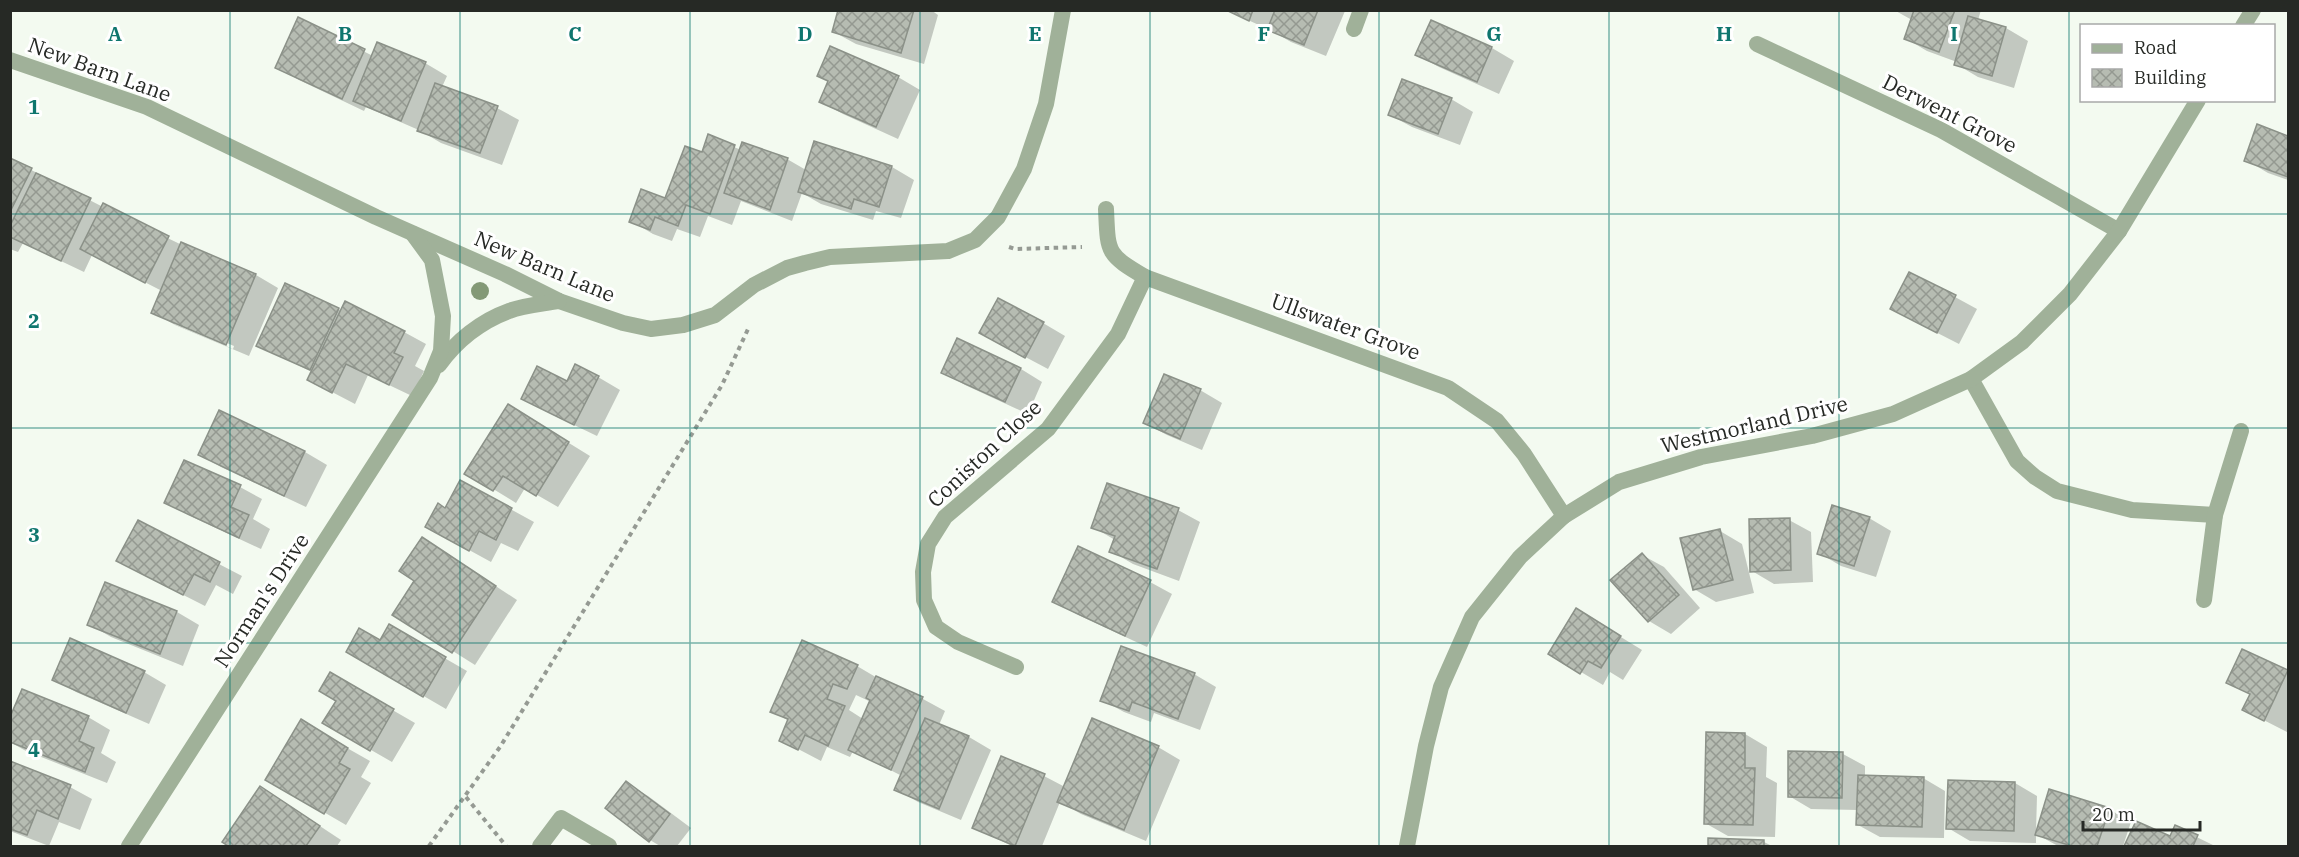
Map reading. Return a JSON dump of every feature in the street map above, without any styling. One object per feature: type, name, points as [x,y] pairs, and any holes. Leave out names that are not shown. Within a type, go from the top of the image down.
[{"type":"street","name":"New Barn Lane","points":[[10,60],[147,107],[376,218],[412,232],[559,301],[623,323],[651,328],[683,325],[715,315],[754,285],[787,268],[805,262],[830,257],[948,251],[975,240],[998,218],[1024,169],[1046,104],[1063,10]]},
{"type":"street","points":[[1354,28],[1361,10]]},
{"type":"street","points":[[2245,24],[2253,10]]},
{"type":"street","name":"Derwent Grove","points":[[1756,44],[1941,130],[2119,231]]},
{"type":"street","name":"Westmorland Drive","points":[[1407,846],[1426,746],[1441,687],[1472,618],[1520,557],[1564,516],[1619,482],[1701,457],[1812,436],[1893,414],[1971,379],[2022,342],[2070,294],[2119,231],[2197,102]]},
{"type":"street","points":[[1106,209],[1108,246]]},
{"type":"street","name":"Norman's Drive","points":[[412,232],[432,260],[443,315],[441,351],[430,378]]},
{"type":"street","name":"Ullswater Grove","points":[[1108,246],[1111,254],[1145,277],[1448,388],[1497,421],[1524,454],[1564,516]]},
{"type":"street","name":"Coniston Close","points":[[1016,667],[958,642],[936,627],[924,600],[923,572],[928,544],[945,517],[1048,429],[1118,334],[1145,277]]},
{"type":"street","name":"Norman's Drive","points":[[129,846],[447,355],[469,333],[487,321],[510,310],[559,301]]},
{"type":"street","points":[[1971,379],[2017,461],[2035,477],[2057,491],[2132,510],[2215,515]]},
{"type":"street","points":[[2204,600],[2215,515],[2241,430]]},
{"type":"street","points":[[540,846],[561,818],[609,846]]},
{"type":"path","points":[[981,234],[1015,249],[1108,246]]},
{"type":"path","points":[[429,846],[501,747],[722,386],[750,325]]},
{"type":"path","points":[[466,797],[506,846]]},
{"type":"building","points":[[838,10],[914,10],[901,53],[832,32]]},
{"type":"building","points":[[1226,10],[1253,10],[1249,21]]},
{"type":"building","points":[[1275,10],[1318,10],[1304,45],[1267,30]]},
{"type":"building","points":[[1914,10],[1955,10],[1939,52],[1904,39]]},
{"type":"building","points":[[1968,16],[2006,27],[1992,76],[1954,65]]},
{"type":"building","points":[[298,17],[365,49],[342,99],[275,68]]},
{"type":"building","points":[[1431,20],[1492,47],[1477,82],[1415,55]]},
{"type":"building","points":[[377,42],[426,62],[401,121],[353,101]]},
{"type":"building","points":[[830,46],[899,76],[876,127],[819,102],[828,81],[817,76]]},
{"type":"building","points":[[1402,79],[1452,98],[1438,134],[1388,115]]},
{"type":"building","points":[[435,83],[498,106],[480,153],[417,131]]},
{"type":"building","points":[[2257,124],[2288,136],[2288,177],[2244,161]]},
{"type":"building","points":[[708,134],[735,145],[710,214],[686,205],[678,226],[655,217],[650,230],[629,222],[641,189],[665,198],[685,146],[702,152]]},
{"type":"building","points":[[814,141],[892,166],[879,207],[854,199],[851,209],[798,192]]},
{"type":"building","points":[[742,142],[788,158],[770,210],[724,193]]},
{"type":"building","points":[[10,158],[32,168],[10,212]]},
{"type":"building","points":[[36,173],[91,198],[61,261],[10,237],[10,226]]},
{"type":"building","points":[[103,203],[169,236],[145,283],[80,249]]},
{"type":"building","points":[[181,242],[256,274],[226,345],[151,313]]},
{"type":"building","points":[[1909,272],[1956,295],[1937,333],[1890,309]]},
{"type":"building","points":[[285,283],[339,308],[310,370],[256,346]]},
{"type":"building","points":[[998,298],[1044,322],[1025,358],[979,333]]},
{"type":"building","points":[[345,301],[405,331],[394,353],[403,357],[389,385],[346,364],[332,393],[307,380]]},
{"type":"building","points":[[957,338],[1021,368],[1005,402],[941,373]]},
{"type":"building","points":[[575,364],[599,376],[574,425],[521,399],[537,366],[567,381]]},
{"type":"building","points":[[1164,374],[1201,389],[1180,439],[1143,423]]},
{"type":"building","points":[[508,404],[569,442],[536,496],[503,476],[493,491],[464,474]]},
{"type":"building","points":[[219,410],[305,451],[284,496],[198,455]]},
{"type":"building","points":[[184,460],[241,485],[231,507],[249,515],[239,538],[164,503]]},
{"type":"building","points":[[460,480],[512,508],[496,540],[479,531],[469,551],[425,527],[438,503],[445,508]]},
{"type":"building","points":[[1107,483],[1179,508],[1157,569],[1109,552],[1115,536],[1091,528]]},
{"type":"building","points":[[1832,505],[1870,517],[1854,566],[1817,554]]},
{"type":"building","points":[[1790,518],[1791,570],[1750,572],[1749,519]]},
{"type":"building","points":[[138,520],[220,562],[210,582],[194,574],[183,595],[116,561]]},
{"type":"building","points":[[1720,529],[1733,580],[1693,590],[1680,538]]},
{"type":"building","points":[[422,537],[496,586],[452,653],[392,615],[414,581],[399,571]]},
{"type":"building","points":[[1078,546],[1151,580],[1125,636],[1052,602]]},
{"type":"building","points":[[1642,553],[1679,595],[1648,622],[1610,580]]},
{"type":"building","points":[[105,582],[177,611],[160,654],[87,625]]},
{"type":"building","points":[[1576,608],[1621,636],[1601,668],[1588,661],[1580,674],[1548,654]]},
{"type":"building","points":[[389,624],[446,657],[423,697],[346,652],[359,628],[380,640]]},
{"type":"building","points":[[70,638],[145,671],[126,713],[52,680]]},
{"type":"building","points":[[802,640],[858,665],[847,689],[833,684],[827,699],[845,706],[828,746],[805,735],[798,750],[779,741],[788,719],[770,712]]},
{"type":"building","points":[[1121,646],[1195,673],[1178,719],[1132,702],[1129,711],[1100,701]]},
{"type":"building","points":[[2242,649],[2288,670],[2264,721],[2242,710],[2250,694],[2226,683]]},
{"type":"building","points":[[330,672],[394,709],[370,751],[322,723],[336,701],[319,691]]},
{"type":"building","points":[[876,676],[923,697],[891,770],[848,750],[870,700],[866,698]]},
{"type":"building","points":[[22,689],[89,716],[79,741],[94,748],[85,772],[10,742],[10,717]]},
{"type":"building","points":[[925,718],[969,736],[939,809],[894,790]]},
{"type":"building","points":[[1092,718],[1159,746],[1124,830],[1057,802]]},
{"type":"building","points":[[301,719],[348,748],[339,763],[350,769],[324,814],[265,780]]},
{"type":"building","points":[[1706,732],[1745,733],[1745,768],[1755,768],[1753,825],[1704,824]]},
{"type":"building","points":[[1788,751],[1843,752],[1842,798],[1788,797]]},
{"type":"building","points":[[1001,756],[1045,774],[1015,846],[972,828]]},
{"type":"building","points":[[10,761],[71,785],[58,819],[37,810],[27,835],[10,829]]},
{"type":"building","points":[[1858,775],[1924,777],[1922,827],[1856,825]]},
{"type":"building","points":[[1948,780],[2015,782],[2014,831],[1946,829]]},
{"type":"building","points":[[626,781],[670,814],[649,842],[605,808]]},
{"type":"building","points":[[260,786],[320,826],[306,846],[228,846],[222,842]]},
{"type":"building","points":[[2049,789],[2110,808],[2097,846],[2072,846],[2035,835]]},
{"type":"building","points":[[2136,821],[2170,836],[2175,825],[2198,835],[2193,846],[2124,846]]},
{"type":"building","points":[[1708,838],[1764,840],[1764,846],[1708,846]]}]
